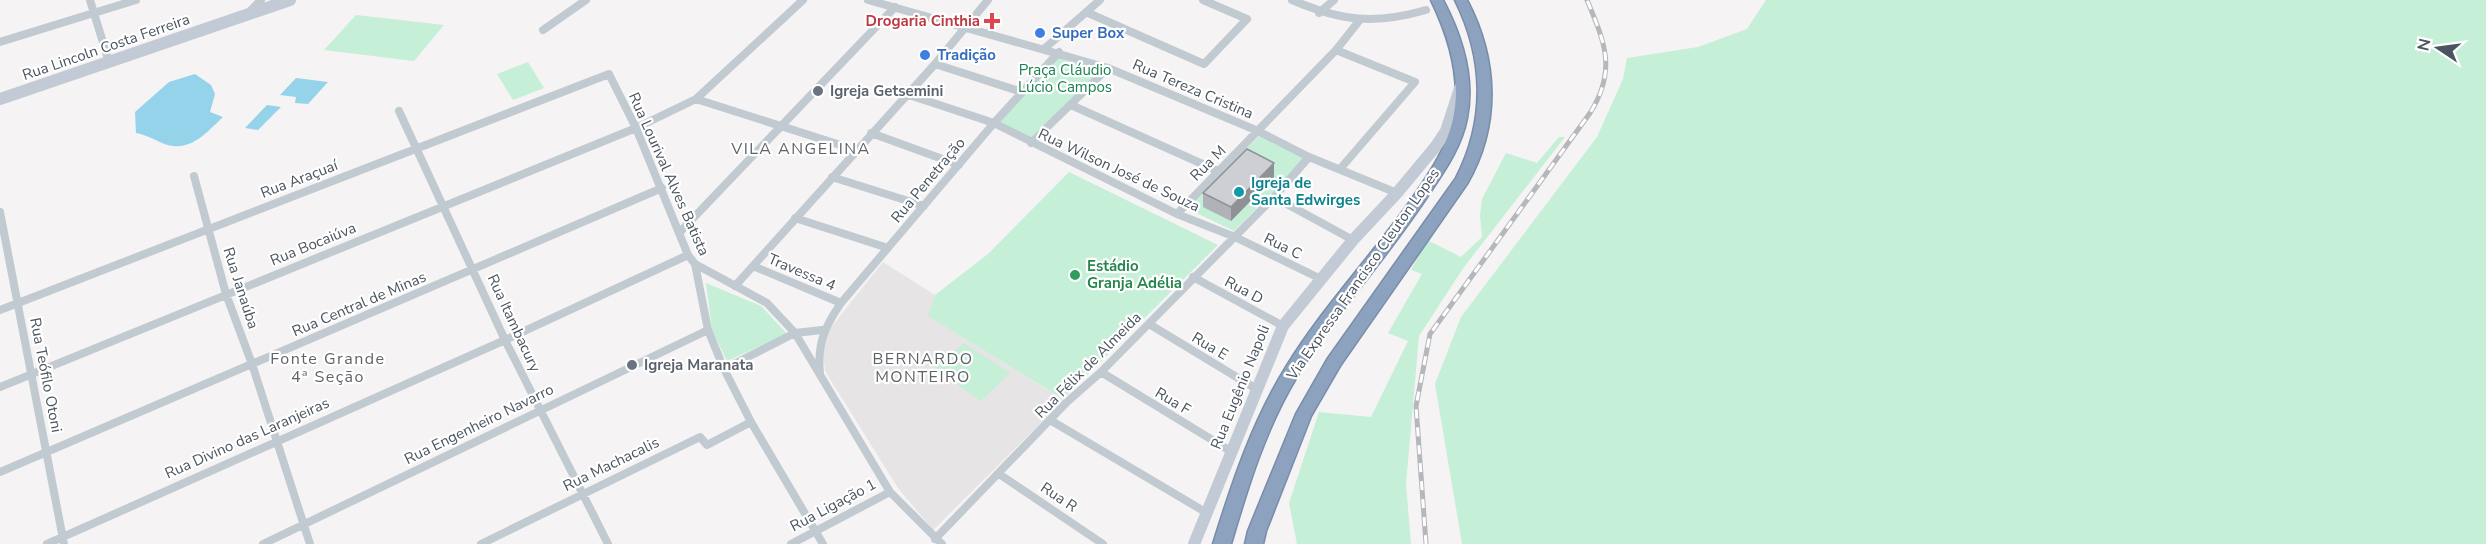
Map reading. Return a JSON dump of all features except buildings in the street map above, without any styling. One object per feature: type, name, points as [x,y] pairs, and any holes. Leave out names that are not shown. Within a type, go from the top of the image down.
[{"type":"highway","name":"Via Expressa Francisco Cleuton Lopes","points":[[1222,544],[1246,467],[1268,416],[1291,372],[1317,334],[1401,225],[1437,172],[1452,144],[1460,118],[1462,82],[1458,53],[1450,26],[1437,0]]},
{"type":"highway","name":"Via Expressa Francisco Cleuton Lopes","points":[[1254,544],[1257,531],[1304,414],[1334,362],[1462,180],[1476,150],[1483,116],[1486,82],[1482,52],[1473,20],[1461,0]]},
{"type":"street","points":[[90,0],[109,62]]},
{"type":"street","points":[[0,42],[136,0]]},
{"type":"street","points":[[246,16],[261,0]]},
{"type":"street","name":"Rua Lincoln Costa Ferreira","points":[[0,99],[290,0]]},
{"type":"street","points":[[543,30],[586,0]]},
{"type":"street","name":"Rua Bocaiúva","points":[[0,387],[636,128],[696,99],[803,0]]},
{"type":"street","name":"Rua Tereza Cristina","points":[[868,0],[892,4],[1108,68],[1258,131],[1309,157],[1397,193]]},
{"type":"street","points":[[735,286],[935,64],[988,0]]},
{"type":"street","points":[[1044,49],[1100,0]]},
{"type":"street","points":[[1086,12],[1204,64],[1247,20],[1203,0]]},
{"type":"street","points":[[1292,0],[1319,13],[1359,21],[1397,19],[1426,10]]},
{"type":"street","points":[[1319,13],[1334,0]]},
{"type":"street","points":[[679,233],[783,125],[892,4]]},
{"type":"street","name":"Rua M","points":[[1177,214],[1336,50],[1359,21]]},
{"type":"street","points":[[1336,50],[1415,82],[1340,169]]},
{"type":"street","name":"Rua Penetração","points":[[822,330],[841,303],[994,123],[1059,52]]},
{"type":"street","points":[[935,64],[1022,92]]},
{"type":"street","points":[[1031,143],[1108,68]]},
{"type":"street","name":"Rua Lourival Alves Batista","points":[[609,74],[636,128],[688,255],[695,264],[708,330],[724,369],[751,422],[823,544]]},
{"type":"street","name":"Rua Araçuaí","points":[[0,310],[609,74]]},
{"type":"street","name":"Rua Eugênio Napoli","points":[[1194,544],[1283,326],[1353,240],[1397,193],[1446,131],[1462,82]]},
{"type":"street","name":"Rua Wilson José de Souza","points":[[906,94],[994,123],[1177,214],[1234,237]]},
{"type":"street","points":[[696,99],[856,150]]},
{"type":"street","points":[[1071,105],[1218,171]]},
{"type":"street","name":"Rua Itambacury","points":[[399,111],[505,340],[608,544]]},
{"type":"street","points":[[872,133],[959,165]]},
{"type":"street","name":"Rua Félix de Almeida","points":[[938,542],[1067,402],[1149,324],[1274,197],[1309,157]]},
{"type":"street","name":"Rua Janaúba","points":[[194,176],[226,294],[252,364],[310,544]]},
{"type":"street","points":[[832,177],[924,206]]},
{"type":"street","name":"Rua Central de Minas","points":[[0,472],[662,188]]},
{"type":"street","points":[[1274,197],[1353,240]]},
{"type":"street","name":"Rua Teófilo Otoni","points":[[1,211],[63,540]]},
{"type":"street","points":[[795,218],[888,249]]},
{"type":"street","name":"Rua C","points":[[1234,237],[1321,279]]},
{"type":"street","name":"Rua Divino das Laranjeiras","points":[[47,544],[63,540],[688,255]]},
{"type":"street","points":[[695,264],[767,303],[795,333],[890,492],[938,542]]},
{"type":"street","name":"Travessa 4","points":[[753,266],[841,303]]},
{"type":"street","name":"Rua D","points":[[1193,277],[1283,326]]},
{"type":"street","name":"Rua E","points":[[1149,324],[1258,390]]},
{"type":"street","name":"Rua Engenheiro Navarro","points":[[262,544],[708,330]]},
{"type":"street","points":[[724,369],[795,333],[822,330],[817,349],[820,373]]},
{"type":"street","name":"Rua F","points":[[1101,372],[1232,452]]},
{"type":"street","points":[[1050,420],[1207,513]]},
{"type":"street","name":"Rua Machacalis","points":[[481,544],[582,493],[700,438],[707,445],[751,422]]},
{"type":"street","name":"Rua R","points":[[999,474],[1103,544]]},
{"type":"street","name":"Rua Ligação 1","points":[[790,544],[890,492]]},
{"type":"shaded area","points":[[883,262],[935,295],[929,316],[1064,400],[933,530],[898,488],[825,371],[823,349],[828,331]]},
{"type":"green space","points":[[1766,0],[2486,0],[2486,544],[1462,544],[1435,384],[1461,317],[1597,137],[1623,79],[1627,58],[1698,47],[1747,29]]},
{"type":"green space","points":[[356,15],[444,25],[414,61],[324,50]]},
{"type":"green space","name":"Praça Cláudio Lúcio Campos","points":[[1059,57],[1103,70],[1033,139],[999,123]]},
{"type":"green space","points":[[528,62],[544,88],[513,100],[497,74]]},
{"type":"green space","points":[[1263,132],[1303,151],[1303,161],[1234,231],[1186,208]]},
{"type":"green space","points":[[1559,137],[1565,137],[1464,267],[1419,336],[1406,484],[1411,544],[1297,544],[1289,503],[1319,412],[1371,417],[1408,341],[1388,333],[1422,274],[1411,270],[1427,240],[1461,257],[1482,237],[1480,215],[1482,199],[1506,153],[1537,163]]},
{"type":"green space","name":"Estádio Granja Adélia","points":[[1069,172],[1218,245],[1063,399],[928,316],[935,295],[988,254]]},
{"type":"green space","points":[[706,283],[761,306],[787,334],[727,361],[712,330]]},
{"type":"green space","points":[[964,343],[1010,373],[981,401],[934,369]]},
{"type":"water","points":[[195,74],[211,85],[215,94],[210,112],[223,117],[210,130],[196,140],[180,146],[172,146],[136,133],[135,112],[169,82]]},
{"type":"water","points":[[296,78],[328,82],[308,104],[295,103],[296,97],[280,95]]},
{"type":"water","points":[[267,105],[281,107],[258,130],[245,128]]},
{"type":"railway","points":[[1426,544],[1416,406],[1430,334],[1590,113],[1598,98],[1606,70],[1605,56],[1599,30],[1587,0]]},
{"type":"place","name":"Drogaria Cinthia","points":[[992,21]]},
{"type":"place","name":"Super Box","points":[[1040,33]]},
{"type":"place","name":"Tradição","points":[[925,55]]},
{"type":"place","name":"Igreja Getsemini","points":[[818,91]]},
{"type":"place","name":"Igreja de Santa Edwirges","points":[[1239,192]]},
{"type":"place","name":"Estádio Granja Adélia","points":[[1075,275]]},
{"type":"place","name":"Igreja Maranata","points":[[632,365]]},
{"type":"district","name":"VILA ANGELINA","points":[[801,149]]},
{"type":"district","name":"Fonte Grande 4ª Seção","points":[[328,368]]},
{"type":"district","name":"BERNARDO MONTEIRO","points":[[923,368]]}]
